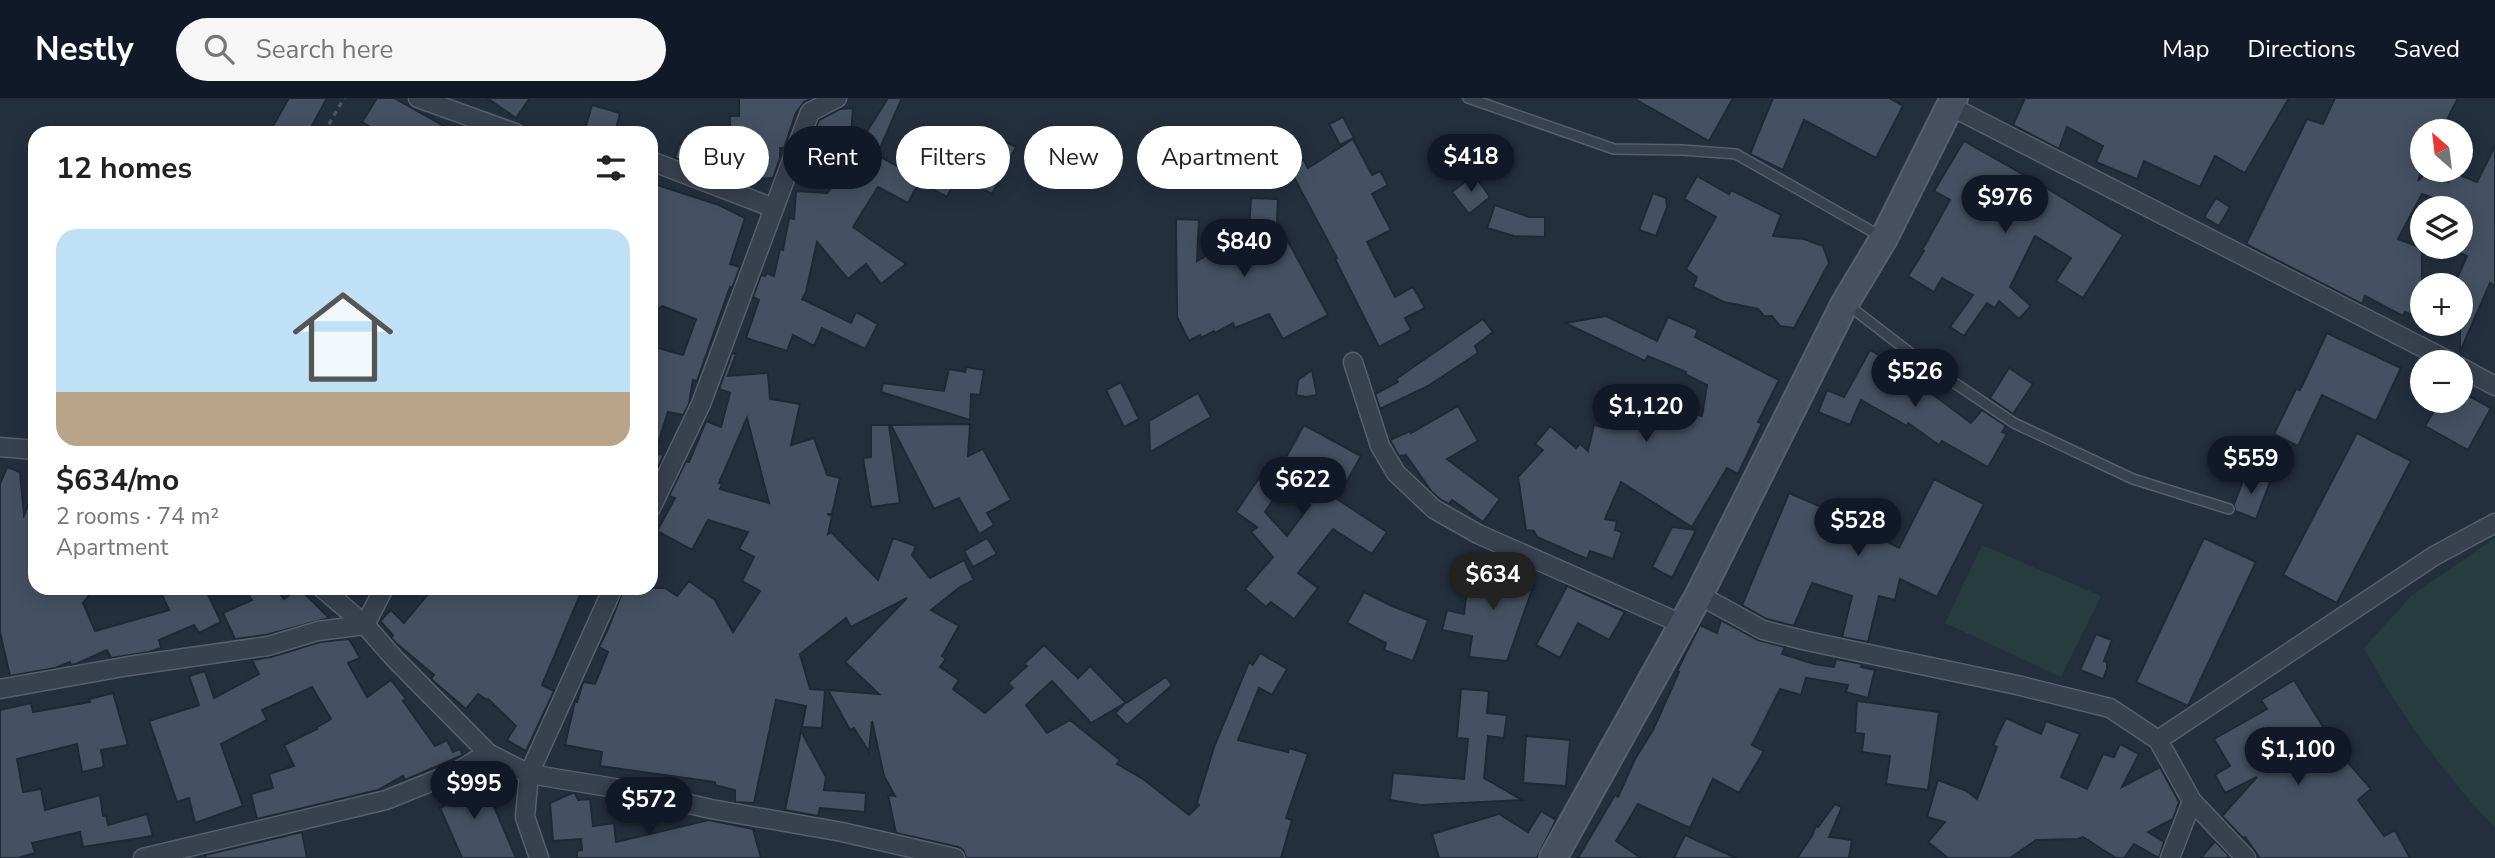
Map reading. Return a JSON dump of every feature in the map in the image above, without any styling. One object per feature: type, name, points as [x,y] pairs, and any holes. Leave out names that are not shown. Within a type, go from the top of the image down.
[{"type":"main road","points":[[1553,858],[1699,595],[1844,303],[1884,238],[1952,102]]},
{"type":"street","points":[[418,98],[496,126]]},
{"type":"street","points":[[658,493],[701,404],[810,112],[837,98]]},
{"type":"street","points":[[1952,102],[2428,350]]},
{"type":"street","points":[[658,164],[774,208]]},
{"type":"street","points":[[1353,362],[1380,446],[1396,473],[1434,509],[1478,534],[1682,624]]},
{"type":"street","points":[[2473,375],[2495,386]]},
{"type":"street","points":[[0,447],[28,449]]},
{"type":"street","points":[[2158,740],[2434,556],[2495,523]]},
{"type":"street","points":[[330,595],[365,625],[488,753],[529,774],[634,792],[711,810],[842,832],[955,858]]},
{"type":"street","points":[[365,625],[380,595]]},
{"type":"street","points":[[539,858],[525,817],[529,774],[609,595]]},
{"type":"street","points":[[1699,595],[1763,629],[2110,708],[2158,740],[2192,801],[2246,858]]},
{"type":"street","points":[[0,689],[130,666],[268,646],[318,631],[365,625]]},
{"type":"street","points":[[143,858],[386,800],[458,771],[488,753]]},
{"type":"street","points":[[2169,858],[2192,801]]},
{"type":"lane","points":[[1468,98],[1614,149],[1736,154],[1884,238]]},
{"type":"lane","points":[[1844,303],[1913,355],[2014,423],[2133,479],[2229,509]]},
{"type":"path","points":[[328,126],[344,98]]},
{"type":"green space","points":[[2495,538],[2495,828],[2424,742],[2392,696],[2364,648],[2411,596]]},
{"type":"green space","points":[[1982,545],[2101,596],[2061,677],[1945,623]]},
{"type":"building","points":[[289,98],[327,98],[312,126],[273,126]]},
{"type":"building","points":[[377,98],[394,98],[444,126],[369,126],[362,122]]},
{"type":"building","points":[[487,98],[530,98],[516,118]]},
{"type":"building","points":[[739,98],[812,98],[804,102],[792,126],[783,126],[783,148],[780,148],[780,158],[773,178],[769,178],[769,126],[730,126],[730,116],[739,116]]},
{"type":"building","points":[[888,98],[902,98],[882,144],[882,126],[870,126]]},
{"type":"building","points":[[1633,98],[1733,98],[1709,141]]},
{"type":"building","points":[[1773,98],[1889,98],[1903,106],[1876,158],[1804,120],[1783,170],[1750,154]]},
{"type":"building","points":[[2025,98],[2289,98],[2245,173],[2215,156],[2200,187],[2144,161],[2137,179],[2096,162],[2103,146],[2067,127],[2059,149],[2013,125]]},
{"type":"building","points":[[2335,98],[2458,98],[2447,119],[2410,119],[2410,182],[2477,182],[2495,146],[2495,286],[2490,283],[2473,322],[2473,273],[2459,273],[2466,259],[2473,259],[2473,196],[2410,196],[2410,216],[2398,239],[2410,244],[2410,259],[2422,259],[2422,273],[2410,273],[2410,314],[2405,312],[2403,316],[2365,296],[2362,304],[2246,244],[2307,119],[2323,124]]},
{"type":"building","points":[[592,105],[620,113],[617,126],[586,126]]},
{"type":"building","points":[[853,108],[852,126],[817,126],[819,120],[840,109]]},
{"type":"building","points":[[1343,117],[1354,138],[1340,145],[1329,124]]},
{"type":"building","points":[[1353,139],[1372,175],[1380,171],[1388,185],[1372,194],[1391,230],[1367,242],[1395,297],[1413,287],[1425,308],[1405,318],[1411,330],[1379,347],[1335,259],[1337,258],[1300,189],[1302,161],[1304,160],[1308,168]]},
{"type":"building","points":[[1964,141],[2123,235],[2083,298],[2056,281],[2071,258],[2035,236],[2010,287],[2031,306],[2019,319],[1999,301],[1995,308],[1987,303],[1964,336],[1950,327],[1973,295],[1942,278],[1934,292],[1908,276],[1950,200],[1934,191]]},
{"type":"building","points":[[679,144],[679,160],[675,158]]},
{"type":"building","points":[[1010,144],[1016,147],[1010,159]]},
{"type":"building","points":[[882,158],[896,165],[896,189],[915,189],[908,203],[882,189]]},
{"type":"building","points":[[1474,175],[1490,197],[1469,214],[1452,192]]},
{"type":"building","points":[[1697,176],[1729,194],[1731,190],[1781,215],[1773,236],[1804,239],[1823,246],[1829,263],[1794,328],[1780,326],[1772,316],[1764,316],[1758,309],[1724,302],[1693,287],[1697,277],[1686,269],[1716,217],[1684,199]]},
{"type":"building","points":[[658,185],[719,205],[745,218],[730,264],[740,267],[732,288],[730,287],[697,381],[693,380],[689,404],[683,415],[668,412],[658,444],[658,348],[683,355],[696,319],[662,306],[658,309]]},
{"type":"building","points":[[830,189],[877,189],[853,227],[906,264],[881,284],[866,264],[848,279],[817,242],[802,299],[851,323],[856,312],[878,324],[865,349],[822,328],[814,346],[793,335],[787,351],[746,338],[759,300],[753,297],[761,275],[765,276],[767,273],[774,276],[780,249],[783,250],[789,218],[794,219],[796,191],[827,193]]},
{"type":"building","points":[[932,189],[951,189],[947,197]]},
{"type":"building","points":[[1653,193],[1666,198],[1667,207],[1656,236],[1639,230]]},
{"type":"building","points":[[1251,198],[1278,199],[1277,221],[1328,315],[1283,339],[1269,314],[1235,328],[1233,323],[1215,333],[1214,331],[1201,338],[1200,335],[1189,341],[1177,317],[1176,219],[1199,220],[1197,261],[1249,232]]},
{"type":"building","points":[[2216,198],[2230,207],[2219,226],[2204,217]]},
{"type":"building","points":[[1495,205],[1529,217],[1545,217],[1545,237],[1514,236],[1487,228]]},
{"type":"building","points":[[1606,316],[1657,341],[1668,317],[1698,330],[1695,337],[1779,380],[1758,422],[1762,423],[1738,474],[1727,468],[1692,527],[1621,482],[1605,519],[1617,521],[1615,530],[1622,532],[1613,559],[1590,551],[1587,559],[1537,537],[1534,531],[1526,530],[1518,477],[1543,450],[1535,444],[1550,426],[1576,448],[1580,444],[1588,451],[1594,425],[1607,428],[1616,403],[1652,417],[1655,405],[1702,416],[1707,385],[1685,374],[1686,372],[1648,356],[1645,361],[1565,323]]},
{"type":"building","points":[[1483,319],[1493,332],[1475,346],[1478,353],[1428,386],[1380,409],[1375,394],[1398,382],[1396,379]]},
{"type":"building","points":[[2327,333],[2401,368],[2376,421],[2322,395],[2298,446],[2274,434],[2296,389],[2300,390]]},
{"type":"building","points":[[2460,336],[2467,336],[2461,350]]},
{"type":"building","points":[[1870,350],[1930,384],[1927,390],[1971,423],[1982,410],[2006,426],[2002,432],[2007,434],[1988,467],[1942,441],[1939,445],[1908,423],[1907,426],[1861,400],[1850,425],[1818,412],[1827,390],[1844,397]]},
{"type":"building","points":[[732,353],[736,354],[728,376],[768,373],[770,399],[800,404],[791,445],[814,438],[827,475],[840,478],[832,514],[827,514],[832,516],[828,534],[831,532],[878,580],[893,538],[916,546],[912,555],[930,578],[964,560],[974,580],[960,587],[931,610],[959,626],[942,656],[946,659],[940,667],[959,680],[953,689],[985,713],[1013,688],[1008,683],[1027,666],[1024,664],[1044,645],[1078,678],[1090,666],[1126,703],[1166,677],[1172,685],[1127,725],[1115,713],[1125,703],[1091,723],[1052,681],[1026,705],[1047,733],[1070,720],[1120,760],[1117,764],[1143,779],[1189,815],[1199,805],[1197,803],[1214,747],[1249,662],[1253,665],[1260,653],[1287,669],[1272,695],[1259,688],[1238,740],[1288,752],[1289,748],[1308,754],[1286,818],[1292,820],[1281,858],[966,858],[963,850],[958,847],[896,833],[888,795],[895,796],[884,776],[872,721],[869,752],[854,728],[850,730],[828,690],[879,694],[845,662],[907,598],[851,627],[846,618],[800,654],[810,689],[825,690],[822,728],[802,727],[806,706],[776,700],[754,803],[735,802],[735,790],[715,785],[715,782],[600,766],[602,752],[565,745],[575,701],[577,702],[583,682],[595,684],[608,652],[599,647],[621,595],[658,595],[658,588],[665,588],[677,596],[689,581],[715,600],[733,632],[760,591],[742,581],[754,557],[739,549],[748,532],[708,520],[692,550],[658,532],[675,498],[669,496],[686,461],[689,462],[706,421],[721,427],[730,393],[719,389]],"holes":[[[747,418],[769,503],[720,489],[722,484],[719,483]]]},
{"type":"building","points":[[966,367],[984,370],[980,395],[971,394],[970,420],[881,392],[883,383],[944,391],[949,369],[965,372]]},
{"type":"building","points":[[2009,368],[2033,384],[2013,414],[1990,398]]},
{"type":"building","points":[[1312,370],[1317,395],[1296,395],[1298,380]]},
{"type":"building","points":[[1121,382],[1139,419],[1124,427],[1106,390]]},
{"type":"building","points":[[1198,393],[1211,417],[1150,452],[1149,421]]},
{"type":"building","points":[[2473,398],[2491,408],[2468,450],[2425,426],[2433,413],[2473,413]]},
{"type":"building","points":[[1458,406],[1478,441],[1447,459],[1500,499],[1483,522],[1452,500],[1449,504],[1441,500],[1432,492],[1406,455],[1399,456],[1390,440],[1410,431],[1411,433]]},
{"type":"building","points":[[970,424],[968,456],[983,449],[1011,500],[987,513],[994,525],[979,534],[959,498],[934,509],[891,425]]},
{"type":"building","points":[[871,425],[889,425],[900,503],[871,507],[863,458],[871,457]]},
{"type":"building","points":[[1304,425],[1361,456],[1337,499],[1387,532],[1372,554],[1333,529],[1298,573],[1318,588],[1294,619],[1271,602],[1266,607],[1245,589],[1273,557],[1251,532],[1257,527],[1236,512],[1259,478],[1266,483],[1281,457],[1285,459]],"holes":[[[1281,488],[1310,505],[1287,536],[1265,512]]]},
{"type":"building","points":[[2357,433],[2411,461],[2337,603],[2283,575]]},
{"type":"building","points":[[658,454],[664,455],[658,467]]},
{"type":"building","points":[[7,467],[20,472],[24,515],[28,506],[28,595],[89,595],[83,603],[95,631],[169,610],[162,595],[208,595],[221,622],[199,633],[194,625],[159,640],[161,648],[149,652],[111,658],[107,650],[76,664],[71,665],[70,662],[55,668],[10,676],[0,632],[0,484]]},
{"type":"building","points":[[2246,473],[2270,482],[2256,519],[2235,511],[2234,504]]},
{"type":"building","points":[[1934,479],[1984,504],[1937,597],[1900,579],[1895,600],[1879,596],[1868,642],[1842,637],[1852,596],[1812,583],[1794,626],[1767,619],[1742,605],[1789,493],[1856,522],[1855,525],[1899,548]]},
{"type":"building","points":[[1672,527],[1696,530],[1672,578],[1652,567]]},
{"type":"building","points":[[987,538],[997,554],[973,567],[964,551]]},
{"type":"building","points":[[2204,538],[2256,562],[2188,706],[2136,682]]},
{"type":"building","points":[[1499,556],[1530,569],[1524,587],[1532,590],[1507,661],[1469,657],[1472,636],[1442,630],[1447,610],[1464,614],[1468,580],[1490,582]]},
{"type":"building","points":[[1567,586],[1625,612],[1609,640],[1578,623],[1560,658],[1536,645]]},
{"type":"building","points":[[1364,592],[1428,620],[1413,661],[1384,650],[1386,643],[1347,623]]},
{"type":"building","points":[[249,595],[281,595],[284,599],[289,595],[306,595],[329,618],[266,635],[235,639],[223,613],[252,600]]},
{"type":"building","points":[[427,595],[580,595],[542,685],[554,691],[526,751],[507,740],[516,726],[488,699],[478,694],[466,709],[431,679],[434,675],[391,638],[393,635],[380,621],[391,610],[404,623]]},
{"type":"building","points":[[1721,620],[1758,640],[1785,647],[1782,654],[1814,664],[1834,667],[1836,659],[1862,664],[1861,667],[1875,670],[1868,698],[1846,692],[1848,685],[1806,678],[1801,695],[1780,689],[1752,745],[1764,751],[1739,793],[1713,779],[1690,828],[1638,804],[1616,841],[1641,858],[1578,858],[1615,795],[1618,797],[1635,759],[1653,730],[1679,672],[1677,671],[1700,625],[1717,633]]},
{"type":"building","points":[[2096,634],[2112,640],[2104,661],[2107,662],[2107,669],[2103,679],[2080,670]]},
{"type":"building","points":[[349,639],[360,658],[348,663],[367,697],[391,680],[435,746],[447,740],[453,752],[460,749],[463,755],[405,780],[403,776],[378,790],[257,819],[251,794],[273,788],[269,774],[294,766],[284,745],[331,719],[312,687],[262,710],[267,720],[221,744],[243,806],[195,823],[189,798],[177,802],[149,721],[199,705],[189,676],[205,671],[214,698],[259,674],[252,660],[320,642]]},
{"type":"building","points":[[2294,680],[2338,751],[2371,789],[2358,800],[2384,836],[2395,830],[2410,858],[2260,858],[2245,837],[2222,816],[2257,777],[2225,793],[2215,775],[2230,766],[2214,739],[2267,709],[2261,700]]},
{"type":"building","points":[[1461,689],[1489,691],[1487,713],[1507,715],[1504,738],[1488,736],[1484,778],[1522,800],[1421,805],[1390,800],[1393,773],[1464,779],[1468,739],[1457,738]]},
{"type":"building","points":[[113,693],[128,745],[101,750],[104,767],[82,772],[77,744],[17,759],[23,792],[41,789],[45,810],[100,795],[103,816],[106,815],[108,825],[147,814],[153,836],[83,847],[80,832],[32,843],[35,853],[18,858],[0,858],[0,710],[31,703],[33,712],[90,702],[89,699]]},
{"type":"building","points":[[1857,701],[1939,712],[1928,790],[1886,784],[1890,756],[1862,752],[1864,734],[1855,733]]},
{"type":"building","points":[[2006,718],[2041,734],[2046,721],[2080,734],[2061,777],[2087,789],[2103,754],[2114,757],[2120,744],[2139,754],[2122,787],[2160,767],[2179,802],[2173,819],[2148,832],[2164,842],[2159,858],[2134,844],[2124,858],[2116,858],[2083,837],[2036,840],[2010,858],[1948,858],[1928,842],[1945,822],[1927,817],[1938,780],[1967,791],[1977,799],[1997,747],[1993,745]]},
{"type":"building","points":[[801,731],[826,777],[824,790],[866,793],[865,812],[820,808],[818,816],[785,810]]},
{"type":"building","points":[[1526,736],[1570,740],[1566,786],[1523,783]]},
{"type":"building","points":[[478,773],[516,858],[462,858],[440,808],[444,806],[437,792]]},
{"type":"building","points":[[575,793],[578,800],[590,799],[593,826],[614,823],[616,842],[709,820],[753,829],[761,858],[577,858],[577,851],[582,850],[581,839],[553,841],[550,803]]},
{"type":"building","points":[[1835,804],[1842,807],[1829,837],[1852,840],[1849,858],[1797,858],[1816,826],[1818,827]]},
{"type":"building","points":[[1541,811],[1556,820],[1537,858],[1439,858],[1432,834],[1499,814],[1528,832]]},
{"type":"building","points":[[302,832],[307,858],[206,858],[205,855]]},
{"type":"building","points":[[1685,835],[1736,858],[1674,858]]},
{"type":"building","points":[[2215,841],[2229,856],[2201,858]]}]
